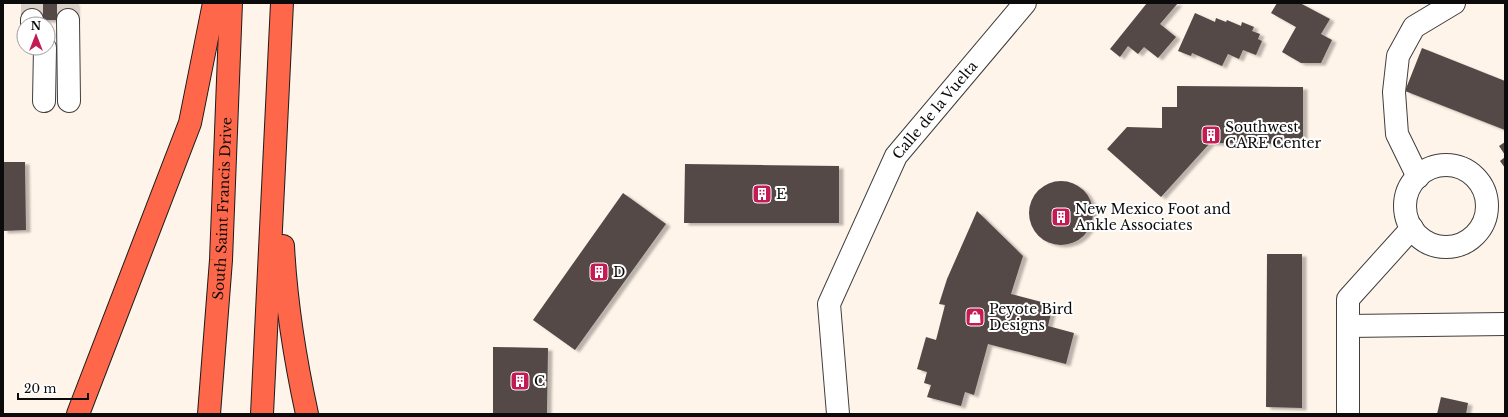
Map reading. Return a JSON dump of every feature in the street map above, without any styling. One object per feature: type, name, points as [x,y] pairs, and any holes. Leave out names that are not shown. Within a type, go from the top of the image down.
[{"type":"highway","points":[[78,414],[190,123],[214,3]]},
{"type":"highway","name":"South Saint Francis Drive","points":[[209,414],[221,260],[231,3]]},
{"type":"highway","points":[[262,414],[282,3]]},
{"type":"highway","points":[[276,141],[286,291],[298,372],[307,414]]},
{"type":"street","name":"Calle de la Vuelta","points":[[838,414],[830,304],[896,156],[1025,3]]},
{"type":"street","points":[[1418,177],[1397,134],[1394,92],[1398,56],[1414,27],[1454,3]]},
{"type":"street","points":[[34,56],[50,101]]},
{"type":"street","points":[[46,56],[50,101]]},
{"type":"street","points":[[48,56],[50,101]]},
{"type":"street","points":[[1441,166],[1455,166],[1467,171],[1477,180],[1484,191],[1487,204],[1486,217],[1480,229],[1471,239],[1459,245],[1446,247],[1433,245],[1421,238],[1412,228],[1406,213],[1406,196],[1410,186],[1418,177],[1429,169],[1441,166]]},
{"type":"street","points":[[1348,414],[1348,299],[1412,228]]},
{"type":"street","points":[[1348,326],[1505,324]]},
{"type":"building","points":[[26,3],[75,3],[75,20],[56,20],[56,16],[26,16]]},
{"type":"building","points":[[1147,3],[1178,3],[1160,24],[1176,37],[1158,58],[1144,47],[1138,54],[1128,46],[1120,57],[1110,49]]},
{"type":"building","points":[[1277,3],[1300,3],[1330,19],[1321,34],[1332,40],[1321,63],[1301,63],[1282,52],[1296,27],[1271,13]]},
{"type":"building","points":[[1195,13],[1215,22],[1216,18],[1226,22],[1227,20],[1241,26],[1242,22],[1254,27],[1252,31],[1260,34],[1258,39],[1262,41],[1256,55],[1243,50],[1239,59],[1228,54],[1222,66],[1192,53],[1191,56],[1178,51]]},
{"type":"building","points":[[1422,48],[1505,81],[1505,130],[1405,91]]},
{"type":"building","name":"Southwest CARE Center","points":[[1177,86],[1303,87],[1303,144],[1210,143],[1161,197],[1107,149],[1127,127],[1162,128],[1162,107],[1177,107]]},
{"type":"building","points":[[1505,142],[1505,155],[1499,146]]},
{"type":"building","points":[[1505,157],[1505,168],[1500,161]]},
{"type":"building","points":[[3,162],[25,162],[26,230],[3,231]]},
{"type":"building","name":"E","points":[[685,164],[839,166],[839,223],[684,223]]},
{"type":"building","name":"New Mexico Foot and Ankle Associates","points":[[1061,181],[1073,183],[1084,190],[1091,201],[1093,213],[1091,225],[1084,236],[1073,243],[1061,245],[1049,243],[1038,236],[1031,225],[1029,213],[1031,201],[1038,190],[1049,183]]},
{"type":"building","name":"D","points":[[623,193],[666,224],[575,350],[533,320]]},
{"type":"building","points":[[977,211],[1023,256],[1011,294],[1053,305],[1048,326],[1074,333],[1066,364],[988,344],[974,395],[965,392],[961,406],[927,397],[931,385],[924,383],[927,372],[917,369],[926,337],[936,340],[945,305],[939,304],[947,279]]},
{"type":"building","points":[[1267,254],[1302,254],[1302,408],[1266,407]]},
{"type":"building","name":"C","points":[[493,347],[548,348],[547,414],[493,414]]},
{"type":"building","points":[[1441,397],[1468,403],[1466,414],[1437,414]]},
{"type":"tunnel","points":[[32,3],[32,16]]},
{"type":"tunnel","points":[[68,3],[68,20]]},
{"type":"place","name":"Southwest CARE Center","points":[[1211,135]]},
{"type":"place","name":"E","points":[[762,194]]},
{"type":"place","name":"New Mexico Foot and Ankle Associates","points":[[1061,217]]},
{"type":"place","name":"D","points":[[599,272]]},
{"type":"place","name":"Peyote Bird Designs","points":[[975,317]]},
{"type":"place","name":"C","points":[[520,381]]}]
